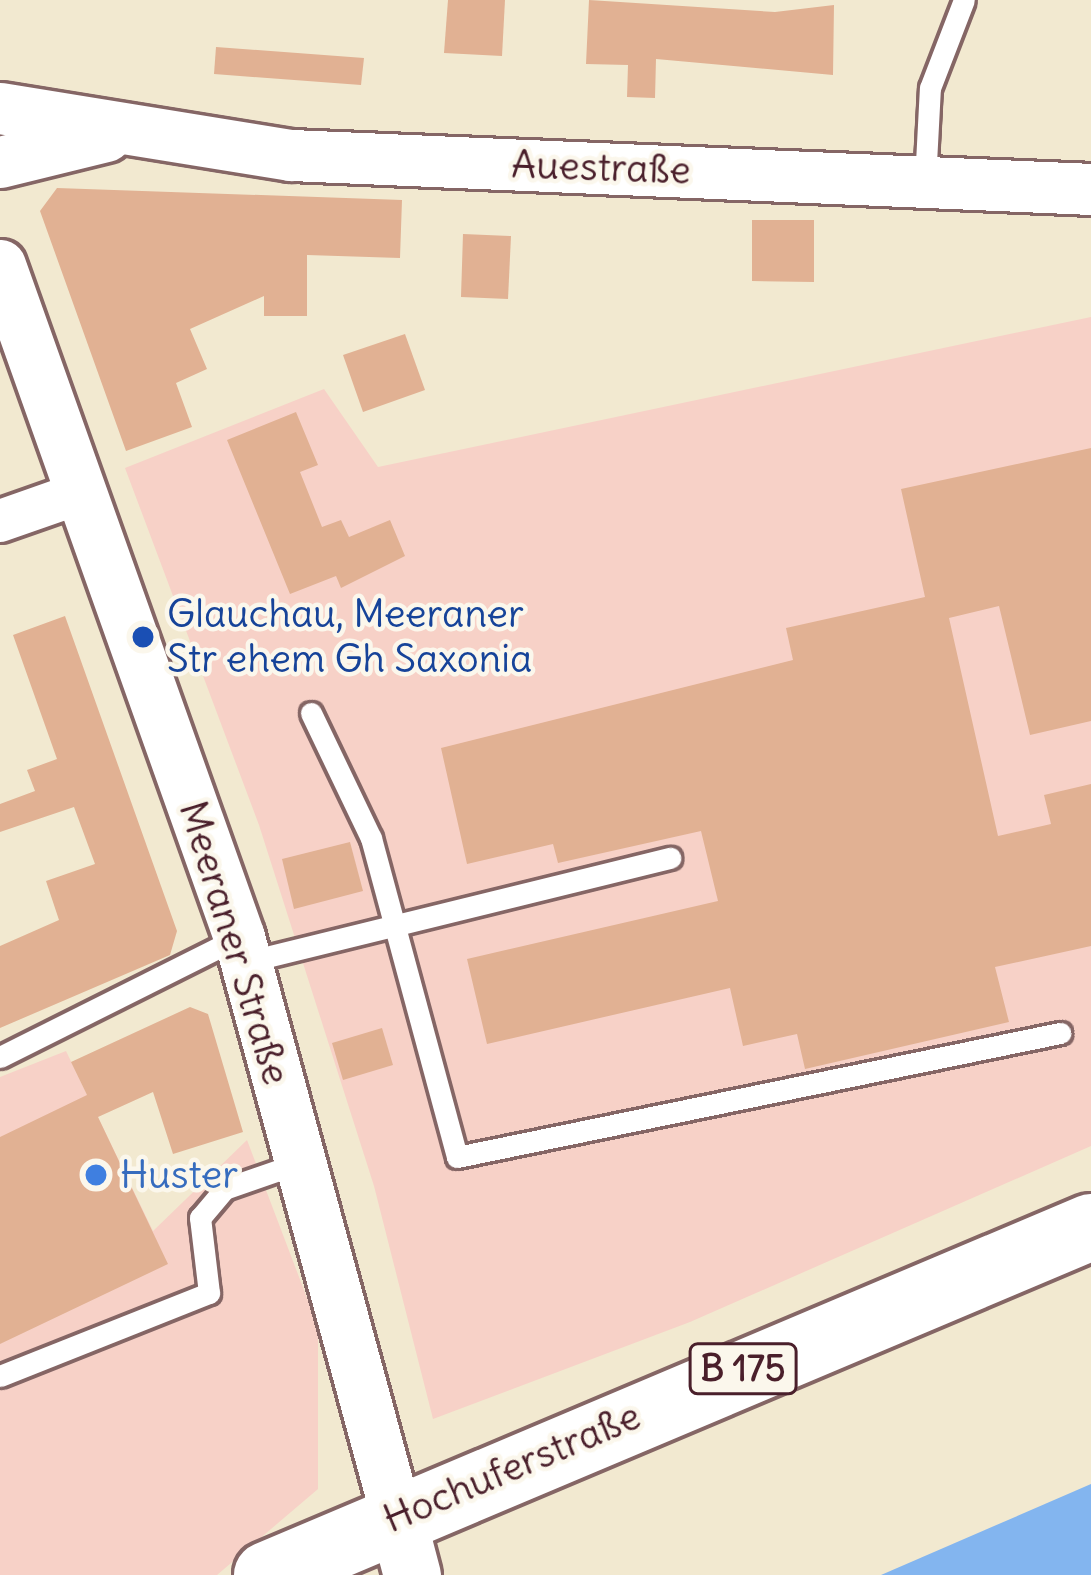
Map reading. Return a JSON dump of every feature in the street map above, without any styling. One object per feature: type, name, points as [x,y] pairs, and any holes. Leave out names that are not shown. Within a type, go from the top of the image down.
[{"type":"main road","name":"Hochuferstraße","points":[[266,1575],[405,1546],[1091,1227]]},
{"type":"street","name":"Auestraße","points":[[0,107],[112,134],[291,155],[1091,189]]},
{"type":"street","name":"Auestraße","points":[[0,162],[112,134]]},
{"type":"street","name":"Meeraner Straße","points":[[0,266],[7,316],[80,493],[242,950],[405,1546]]},
{"type":"street","points":[[0,521],[80,493]]},
{"type":"lane","points":[[925,182],[930,88],[964,0]]},
{"type":"lane","points":[[311,713],[397,922],[457,1157],[1060,1033]]},
{"type":"lane","points":[[0,1058],[242,950],[397,922],[670,859]]},
{"type":"lane","points":[[0,1376],[209,1293],[200,1218],[224,1189],[299,1163]]},
{"type":"shaded area","points":[[1091,317],[1091,1146],[690,1322],[433,1419],[374,1186],[259,825],[125,468],[324,389],[378,467]]},
{"type":"shaded area","points":[[66,1051],[153,1231],[247,1140],[318,1327],[318,1489],[217,1575],[0,1575],[0,1077]]},
{"type":"water","points":[[1091,1484],[1091,1575],[881,1575]]},
{"type":"building","points":[[448,0],[505,0],[502,56],[444,53]]},
{"type":"building","points":[[589,0],[775,12],[834,5],[833,75],[656,59],[655,98],[627,97],[628,65],[586,64]]},
{"type":"building","points":[[216,47],[364,58],[361,85],[214,74]]},
{"type":"building","points":[[57,188],[402,200],[400,258],[307,255],[307,316],[264,316],[264,296],[190,329],[207,369],[176,383],[192,427],[126,451],[40,211]]},
{"type":"building","points":[[752,220],[814,220],[814,282],[752,281]]},
{"type":"building","points":[[463,234],[511,236],[508,299],[461,297]]},
{"type":"building","points":[[405,334],[425,390],[363,412],[343,355]]},
{"type":"building","points":[[296,412],[318,465],[300,472],[322,527],[341,520],[349,537],[390,520],[405,556],[341,588],[336,576],[290,594],[227,440]]},
{"type":"building","points":[[1091,448],[1091,721],[1030,735],[999,606],[949,618],[998,836],[1051,824],[1044,795],[1091,784],[1091,946],[995,967],[1009,1022],[805,1069],[797,1034],[743,1046],[730,988],[487,1044],[467,959],[718,901],[701,831],[558,863],[553,844],[467,864],[441,748],[793,660],[786,628],[925,597],[901,489]]},
{"type":"building","points":[[65,616],[177,931],[170,955],[0,1028],[0,946],[59,920],[46,881],[95,864],[74,807],[0,832],[0,804],[35,791],[27,770],[57,759],[13,635]]},
{"type":"building","points":[[350,842],[363,891],[294,909],[282,859]]},
{"type":"building","points":[[190,1007],[208,1014],[243,1132],[173,1154],[153,1092],[98,1117],[168,1264],[0,1344],[0,1137],[87,1095],[71,1062]]},
{"type":"building","points":[[382,1028],[393,1065],[343,1080],[332,1043]]},
{"type":"place","name":"Glauchau, Meeraner Str ehem Gh Saxonia","points":[[143,637]]},
{"type":"place","name":"Huster","points":[[96,1175]]}]
